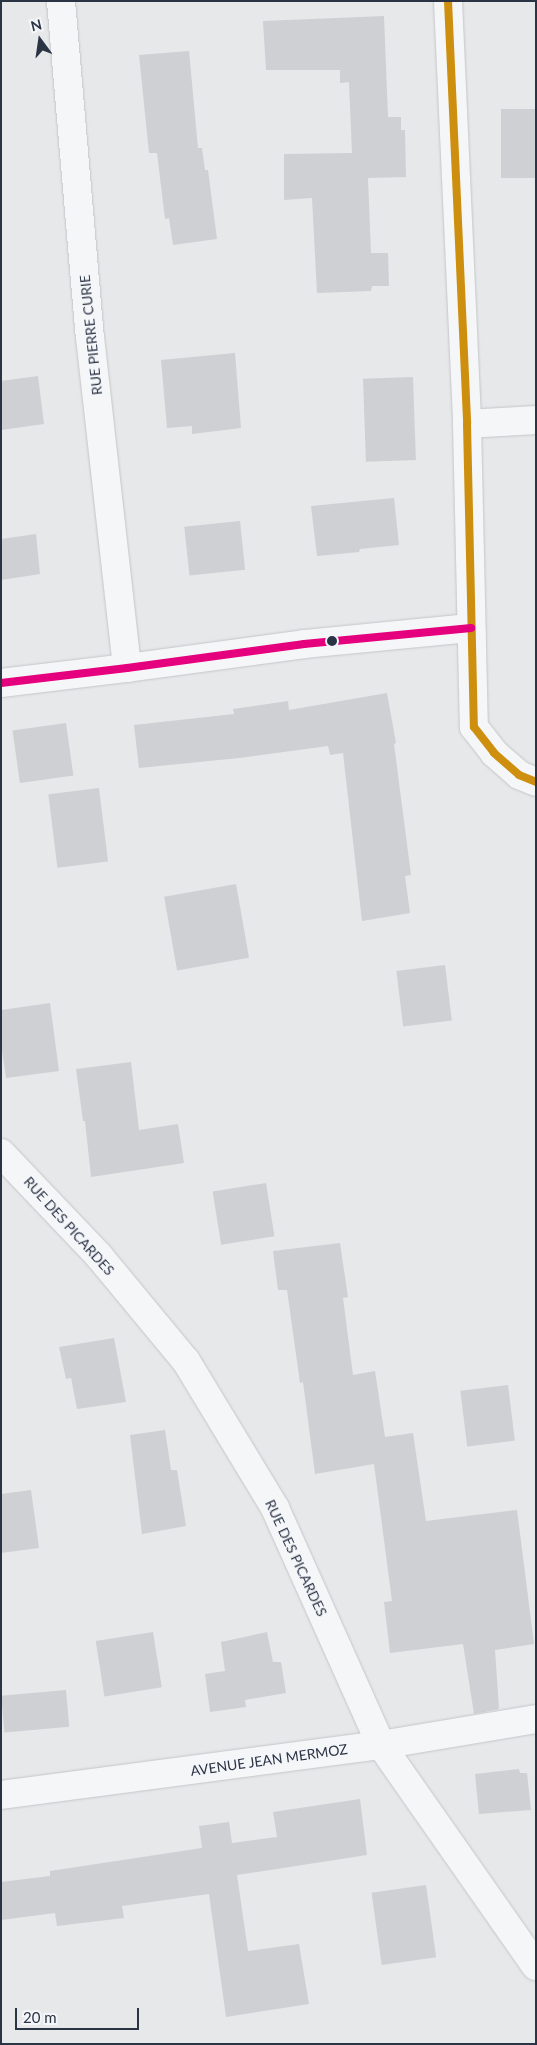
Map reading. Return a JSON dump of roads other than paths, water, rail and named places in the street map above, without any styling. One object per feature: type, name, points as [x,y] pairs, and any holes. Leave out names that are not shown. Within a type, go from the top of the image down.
[{"type":"street","name":"RUE PIERRE CURIE","points":[[61,1],[90,337],[127,668]]},
{"type":"street","points":[[448,1],[467,424],[474,727],[494,753],[519,775],[536,782]]},
{"type":"street","points":[[467,424],[536,420]]},
{"type":"street","points":[[1,683],[304,644],[471,628]]},
{"type":"street","name":"RUE DES PICARDES","points":[[1,1153],[99,1256],[186,1361],[275,1508],[381,1745],[536,1966]]},
{"type":"street","name":"AVENUE JEAN MERMOZ","points":[[1,1795],[381,1745],[536,1719]]}]
